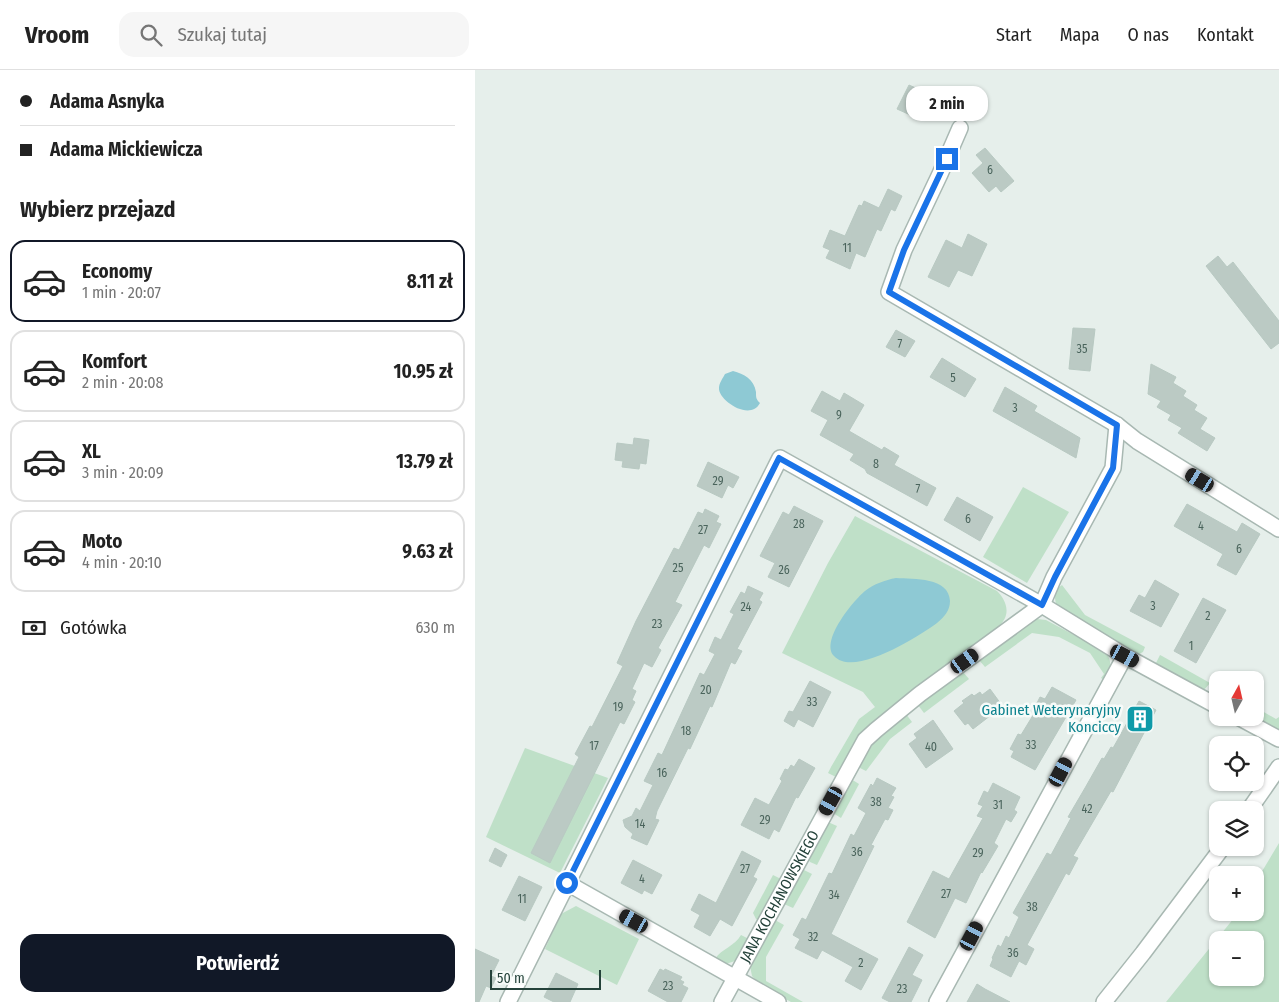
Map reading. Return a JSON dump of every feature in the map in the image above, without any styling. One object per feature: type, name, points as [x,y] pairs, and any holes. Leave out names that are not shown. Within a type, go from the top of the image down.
[{"type":"street","points":[[960,128],[941,174],[904,250],[889,292],[1117,425],[1137,442],[1279,529]]},
{"type":"street","name":"JANA KOCHANOWSKIEGO","points":[[722,1002],[865,740],[921,694],[1042,605],[1113,468],[1117,425]]},
{"type":"street","points":[[508,1002],[779,458],[1042,605],[1125,656],[1209,702]]},
{"type":"street","points":[[937,1002],[1125,656]]},
{"type":"street","points":[[1255,726],[1279,739]]},
{"type":"street","points":[[1255,801],[1279,768]]},
{"type":"street","points":[[1103,1002],[1154,939],[1216,856]]},
{"type":"street","points":[[567,883],[778,1002]]},
{"type":"green space","points":[[1023,487],[1069,512],[1027,583],[983,557]]},
{"type":"green space","points":[[855,516],[997,591],[1004,600],[1007,609],[1005,618],[998,627],[895,704],[866,729],[836,777],[828,773],[831,767],[859,719],[875,707],[863,692],[782,653],[828,563]]},
{"type":"green space","points":[[1062,585],[1085,615],[1145,647],[1143,652],[1139,654],[1057,607],[1055,594]]},
{"type":"green space","points":[[1037,619],[1046,620],[1104,651],[1110,662],[1106,681],[1101,678],[1104,674],[1090,653],[1059,637],[1032,633],[985,667],[979,660]]},
{"type":"green space","points":[[1160,655],[1209,684],[1204,690],[1156,663]]},
{"type":"green space","points":[[963,672],[969,679],[924,713],[918,705]]},
{"type":"green space","points":[[1264,712],[1276,719],[1279,717],[1279,730],[1264,722]]},
{"type":"green space","points":[[906,714],[912,722],[890,739],[866,771],[858,767],[875,741]]},
{"type":"green space","points":[[525,748],[608,778],[560,873],[486,837]]},
{"type":"green space","points":[[851,779],[859,784],[841,818],[833,813]]},
{"type":"green space","points":[[828,822],[837,826],[817,865],[810,862],[808,858]]},
{"type":"green space","points":[[1279,843],[1279,1002],[1166,1002],[1209,949],[1209,986],[1264,986],[1264,931],[1223,931],[1232,921],[1264,921],[1264,868]]},
{"type":"green space","points":[[804,870],[812,874],[793,908],[784,904],[801,871]]},
{"type":"green space","points":[[773,875],[781,879],[759,921],[753,913]]},
{"type":"green space","points":[[576,906],[639,939],[617,985],[545,949],[561,914]]},
{"type":"green space","points":[[775,920],[784,925],[766,957],[766,981],[803,1002],[791,1002],[760,985],[752,976],[750,966]]},
{"type":"green space","points":[[741,935],[747,938],[748,941],[735,961],[726,964],[715,959],[735,942]]},
{"type":"water","points":[[733,371],[751,380],[760,403],[755,408],[742,410],[735,407],[720,393],[720,384],[725,374]]},
{"type":"water","points":[[896,578],[921,579],[944,587],[950,601],[946,614],[937,623],[916,637],[871,659],[856,662],[843,661],[834,656],[831,649],[831,641],[834,631],[853,603],[872,586]]},
{"type":"building","points":[[909,85],[929,94],[917,118],[897,109]]},
{"type":"building","points":[[985,148],[1014,181],[1001,192],[996,186],[989,192],[972,173],[983,163],[976,155]]},
{"type":"building","points":[[888,189],[902,196],[895,211],[891,209],[881,231],[877,229],[865,257],[856,253],[850,269],[826,258],[830,250],[823,247],[830,230],[845,236],[859,205],[862,206],[864,201],[879,208]]},
{"type":"building","points":[[968,234],[987,244],[972,276],[958,270],[949,287],[928,277],[946,240],[962,248]]},
{"type":"building","points":[[1218,256],[1227,267],[1233,262],[1279,321],[1279,343],[1271,349],[1206,266]]},
{"type":"building","points":[[1073,328],[1095,329],[1090,371],[1069,369]]},
{"type":"building","points":[[896,330],[915,341],[905,357],[886,347]]},
{"type":"building","points":[[942,358],[976,379],[965,397],[930,377]]},
{"type":"building","points":[[1151,364],[1176,377],[1173,383],[1186,391],[1183,396],[1197,405],[1194,410],[1207,418],[1200,429],[1215,438],[1207,451],[1178,433],[1182,428],[1168,420],[1171,415],[1157,407],[1161,401],[1148,394]]},
{"type":"building","points":[[1005,387],[1037,406],[1034,411],[1080,438],[1076,458],[993,411]]},
{"type":"building","points":[[822,391],[840,401],[844,393],[864,405],[849,431],[882,450],[884,447],[899,456],[894,465],[936,488],[927,506],[867,473],[865,469],[850,460],[854,454],[820,435],[828,420],[811,411]]},
{"type":"building","points":[[634,438],[649,440],[646,464],[640,463],[639,469],[622,467],[623,461],[615,460],[617,443],[633,445]]},
{"type":"building","points":[[708,462],[739,477],[733,488],[728,485],[722,498],[697,486]]},
{"type":"building","points":[[957,497],[993,517],[980,541],[944,520]]},
{"type":"building","points":[[1187,504],[1237,532],[1242,523],[1260,534],[1236,575],[1217,565],[1223,554],[1174,526]]},
{"type":"building","points":[[794,506],[823,521],[789,587],[768,577],[775,563],[760,556],[783,512],[789,515]]},
{"type":"building","points":[[705,509],[719,516],[716,522],[721,524],[709,548],[704,545],[675,602],[682,605],[658,648],[661,650],[652,667],[644,663],[632,689],[636,691],[632,700],[635,702],[624,724],[620,722],[550,863],[531,853],[579,757],[575,754],[590,726],[592,727],[623,666],[617,663],[636,621],[674,548],[679,550],[698,512],[703,514]]},
{"type":"building","points":[[1155,580],[1179,594],[1161,627],[1130,611],[1139,595],[1145,598]]},
{"type":"building","points":[[748,586],[763,593],[759,600],[762,602],[737,649],[742,651],[735,664],[731,662],[712,707],[710,706],[690,749],[688,748],[657,811],[655,819],[659,820],[647,845],[631,838],[633,834],[625,827],[623,820],[632,816],[636,808],[640,811],[653,785],[644,781],[658,753],[662,755],[700,673],[704,675],[715,654],[709,651],[715,637],[721,640],[734,614],[730,612],[741,592],[745,594]]},
{"type":"building","points":[[1203,598],[1226,610],[1196,663],[1174,651]]},
{"type":"building","points":[[810,681],[831,692],[813,727],[798,719],[794,727],[784,721],[789,711],[793,712]]},
{"type":"building","points":[[1052,687],[1076,700],[1035,770],[1011,757],[1014,751],[1010,749],[1018,734],[1021,735],[1035,712],[1033,711],[1040,697],[1045,699]]},
{"type":"building","points":[[990,689],[1001,704],[994,710],[995,712],[973,729],[968,723],[965,725],[954,711],[964,703],[962,701],[972,694],[974,696],[980,692],[982,695]]},
{"type":"building","points":[[1139,701],[1156,710],[1113,792],[1111,791],[1073,856],[1078,858],[1069,875],[1066,873],[1027,945],[1034,949],[1026,965],[1019,961],[1011,977],[990,966],[998,945],[1001,947],[1006,936],[1009,938],[1019,917],[1013,913],[1047,853],[1051,855],[1071,818],[1068,817],[1102,758],[1104,759],[1111,747],[1113,748]]},
{"type":"building","points":[[933,720],[953,749],[926,768],[909,744],[917,738],[914,734]]},
{"type":"building","points":[[799,759],[815,768],[798,798],[796,797],[779,832],[774,829],[769,839],[741,825],[755,798],[769,805],[782,781],[780,779],[785,769],[788,770],[791,765],[794,767]]},
{"type":"building","points":[[877,778],[896,788],[891,796],[894,797],[888,808],[893,810],[888,820],[885,819],[871,845],[874,846],[831,934],[878,959],[861,990],[845,981],[853,967],[822,950],[817,959],[795,948],[800,939],[793,935],[802,918],[806,920],[829,873],[832,874],[851,834],[854,836],[866,813],[858,808],[871,784],[873,786]]},
{"type":"building","points":[[993,783],[1020,797],[1014,810],[1017,812],[1011,822],[1006,819],[994,843],[998,846],[981,872],[966,903],[955,898],[935,938],[907,922],[933,871],[949,879],[983,818],[977,816],[983,806],[978,804],[984,791],[988,793]]},
{"type":"building","points":[[495,848],[507,855],[501,867],[489,861]]},
{"type":"building","points":[[742,851],[761,861],[753,877],[757,879],[732,926],[720,919],[710,936],[694,927],[700,915],[691,910],[699,894],[716,903]]},
{"type":"building","points":[[633,860],[662,875],[652,894],[644,890],[642,894],[621,883]]},
{"type":"building","points":[[519,876],[542,887],[525,921],[502,910]]},
{"type":"building","points":[[909,947],[923,955],[912,975],[922,980],[911,1002],[890,1002],[882,998]]},
{"type":"building","points":[[475,949],[499,960],[491,976],[496,978],[491,988],[486,986],[479,1002],[475,1002]]},
{"type":"building","points":[[660,969],[664,971],[665,969],[682,977],[680,980],[684,982],[682,985],[688,988],[681,1002],[668,1002],[648,991]]},
{"type":"building","points":[[556,973],[578,984],[570,1002],[554,1002],[544,997]]},
{"type":"building","points":[[977,984],[985,989],[1010,1002],[967,1002]]},
{"type":"place","name":"Gabinet Weterynaryjny Konciccy","points":[[1140,719]]},
{"type":"route","points":[[567,883],[779,458],[1042,605],[1113,468],[1117,425],[889,292],[904,250],[947,159]]}]
